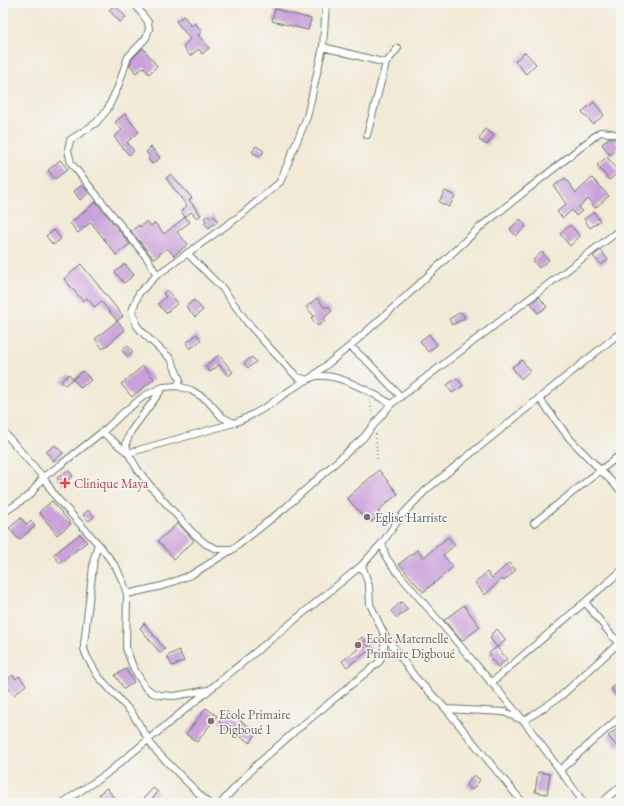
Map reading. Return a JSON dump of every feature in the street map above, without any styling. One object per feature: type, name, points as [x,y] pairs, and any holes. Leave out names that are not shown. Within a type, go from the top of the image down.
[{"type":"street","points":[[134,3],[148,22],[149,29],[146,38],[128,56],[118,87],[107,110],[96,123],[70,140],[68,150],[71,163],[147,258],[157,275]]},
{"type":"street","points":[[177,386],[180,380],[171,359],[137,326],[132,311],[139,294],[157,275],[241,215],[280,182],[307,117],[323,47],[326,3]]},
{"type":"street","points":[[323,47],[386,62]]},
{"type":"street","points":[[367,135],[386,62],[398,48]]},
{"type":"street","points":[[308,380],[350,346],[402,300],[479,228],[600,132],[621,136]]},
{"type":"street","points":[[127,594],[162,586],[191,576],[233,549],[285,508],[363,438],[391,404],[621,229]]},
{"type":"street","points":[[188,253],[223,290],[246,322],[297,377],[308,380]]},
{"type":"street","points":[[62,803],[105,775],[362,565],[382,543],[402,515],[426,490],[621,332]]},
{"type":"street","points":[[350,346],[401,396]]},
{"type":"street","points":[[128,453],[234,423],[250,417],[293,388],[315,376],[335,376],[380,397],[391,404]]},
{"type":"street","points":[[3,512],[30,494],[43,477],[102,432],[144,396],[163,388],[177,386],[191,390],[207,400],[222,416],[234,423]]},
{"type":"street","points":[[163,388],[131,431],[126,443],[128,453],[138,470],[152,488],[192,532],[206,544],[217,549],[233,549]]},
{"type":"street","points":[[539,398],[570,439],[621,491]]},
{"type":"street","points":[[3,431],[43,477],[55,496],[98,544],[116,567],[127,594],[126,648],[133,667],[145,686],[153,693],[174,696],[209,690]]},
{"type":"street","points":[[102,432],[128,453]]},
{"type":"street","points":[[534,523],[621,454]]},
{"type":"street","points":[[382,543],[386,556],[393,567],[524,721],[584,803]]},
{"type":"street","points":[[98,544],[94,558],[84,649],[98,676],[132,713],[155,750],[208,803]]},
{"type":"street","points":[[362,565],[369,586],[370,604],[384,634],[415,677],[446,708],[523,803]]},
{"type":"street","points":[[491,683],[621,571]]},
{"type":"street","points":[[524,721],[561,696],[620,641],[604,626],[585,602]]},
{"type":"street","points":[[221,803],[265,757],[379,662],[384,654],[384,634]]},
{"type":"street","points":[[446,708],[504,712],[524,721]]},
{"type":"street","points":[[560,770],[621,716]]},
{"type":"street","points":[[601,803],[621,786]]},
{"type":"building","points":[[115,5],[126,17],[120,22],[109,10]]},
{"type":"building","points":[[275,9],[311,19],[308,30],[272,21]]},
{"type":"building","points":[[184,16],[191,26],[195,23],[202,32],[198,35],[209,48],[202,54],[199,49],[190,56],[183,47],[190,39],[176,21]]},
{"type":"building","points":[[143,48],[157,66],[149,74],[144,67],[136,73],[130,65],[132,59]]},
{"type":"building","points":[[525,52],[536,64],[526,74],[515,61]]},
{"type":"building","points":[[594,102],[604,115],[593,124],[582,112]]},
{"type":"building","points":[[125,114],[139,132],[127,142],[134,151],[129,155],[114,137],[122,130],[115,122]]},
{"type":"building","points":[[485,129],[494,135],[487,145],[479,140]]},
{"type":"building","points":[[610,137],[613,138],[620,147],[610,155],[602,144]]},
{"type":"building","points":[[256,146],[264,151],[260,157],[252,152]]},
{"type":"building","points":[[151,147],[160,158],[152,164],[148,159],[150,157],[146,152]]},
{"type":"building","points":[[607,157],[619,172],[609,180],[597,165]]},
{"type":"building","points":[[60,160],[68,169],[55,179],[48,170]]},
{"type":"building","points":[[171,174],[192,198],[189,200],[201,215],[197,218],[191,212],[185,217],[181,211],[187,206],[166,178]]},
{"type":"building","points":[[565,178],[576,193],[592,178],[609,196],[595,208],[588,199],[579,207],[582,211],[576,216],[572,210],[563,218],[557,212],[566,204],[554,186]]},
{"type":"building","points":[[82,185],[89,193],[80,200],[74,191]]},
{"type":"building","points":[[445,191],[455,196],[449,207],[439,202]]},
{"type":"building","points":[[96,202],[130,244],[116,255],[91,222],[78,233],[70,223]]},
{"type":"building","points":[[594,212],[600,221],[590,228],[584,219]]},
{"type":"building","points":[[208,215],[210,218],[213,215],[218,221],[209,228],[204,223],[206,221],[204,218]]},
{"type":"building","points":[[185,217],[190,222],[177,232],[188,244],[174,256],[167,248],[154,259],[131,231],[139,225],[140,227],[147,221],[151,226],[155,223],[164,234]]},
{"type":"building","points":[[520,219],[526,226],[516,236],[510,229]]},
{"type":"building","points":[[570,225],[580,236],[570,246],[560,234]]},
{"type":"building","points":[[54,230],[61,239],[53,245],[46,236]]},
{"type":"building","points":[[601,250],[608,260],[601,265],[593,256]]},
{"type":"building","points":[[542,252],[549,260],[539,268],[533,260]]},
{"type":"building","points":[[81,264],[123,316],[117,321],[101,301],[95,307],[87,298],[83,301],[64,279]]},
{"type":"building","points":[[125,264],[134,275],[124,283],[115,272]]},
{"type":"building","points":[[167,290],[178,303],[166,313],[158,304],[166,297],[163,294]]},
{"type":"building","points":[[539,297],[547,307],[538,313],[531,303]]},
{"type":"building","points":[[317,298],[325,308],[328,306],[332,311],[323,319],[325,321],[318,326],[311,318],[314,316],[306,307]]},
{"type":"building","points":[[194,300],[203,310],[195,317],[186,307]]},
{"type":"building","points":[[461,312],[465,318],[452,325],[449,319]]},
{"type":"building","points":[[117,321],[125,330],[103,349],[95,339]]},
{"type":"building","points":[[197,334],[201,340],[190,349],[186,343]]},
{"type":"building","points":[[429,334],[437,345],[428,352],[420,341]]},
{"type":"building","points":[[127,345],[133,352],[128,357],[122,350]]},
{"type":"building","points":[[219,355],[233,372],[228,376],[219,365],[210,372],[205,366]]},
{"type":"building","points":[[252,357],[256,362],[248,368],[244,363]]},
{"type":"building","points":[[522,360],[530,371],[521,379],[512,367]]},
{"type":"building","points":[[143,366],[154,379],[132,397],[121,384]]},
{"type":"building","points":[[83,371],[91,380],[81,388],[73,379]]},
{"type":"building","points":[[69,374],[73,379],[65,385],[61,381]]},
{"type":"building","points":[[457,378],[463,386],[452,393],[447,385]]},
{"type":"building","points":[[55,445],[63,453],[54,461],[46,452]]},
{"type":"building","points":[[68,470],[73,476],[62,485],[57,478]]},
{"type":"building","points":[[379,470],[398,494],[381,508],[382,509],[378,512],[380,514],[372,522],[370,519],[367,521],[347,498]]},
{"type":"building","points":[[52,501],[71,524],[57,535],[39,512]]},
{"type":"building","points":[[88,510],[94,517],[89,521],[83,515]]},
{"type":"building","points":[[21,518],[27,525],[31,521],[35,526],[19,540],[9,528]]},
{"type":"building","points":[[178,523],[194,541],[174,559],[158,541]]},
{"type":"building","points":[[80,534],[87,542],[60,563],[53,555]]},
{"type":"building","points":[[448,537],[455,545],[443,555],[453,567],[423,592],[399,564],[417,550],[423,558]]},
{"type":"building","points":[[509,563],[516,570],[504,581],[502,579],[485,595],[475,583],[487,572],[492,578]]},
{"type":"building","points":[[401,602],[408,609],[397,618],[391,611]]},
{"type":"building","points":[[464,605],[480,627],[462,641],[444,620]]},
{"type":"building","points":[[144,623],[165,649],[160,653],[140,628]]},
{"type":"building","points":[[497,629],[506,640],[497,647],[490,638],[493,636],[491,634]]},
{"type":"building","points":[[362,637],[371,649],[347,667],[342,661],[358,649],[354,644]]},
{"type":"building","points":[[497,647],[507,659],[498,667],[491,659],[493,658],[489,653]]},
{"type":"building","points":[[179,650],[184,661],[172,666],[167,656]]},
{"type":"building","points":[[126,669],[134,682],[124,689],[115,675]]},
{"type":"building","points":[[13,675],[16,679],[19,676],[26,685],[14,695],[4,682]]},
{"type":"building","points":[[621,680],[621,701],[611,689]]},
{"type":"building","points":[[206,708],[217,716],[197,742],[186,734]]},
{"type":"building","points":[[226,711],[257,732],[250,743],[219,722]]},
{"type":"building","points":[[621,726],[621,744],[617,747],[608,736]]},
{"type":"building","points":[[538,772],[550,774],[547,794],[535,792]]},
{"type":"building","points":[[474,775],[480,780],[472,790],[466,785]]},
{"type":"building","points":[[107,788],[116,801],[113,803],[105,803],[99,794]]},
{"type":"building","points":[[153,788],[158,792],[149,803],[144,798]]},
{"type":"place","name":"Clinique Maya","points":[[65,483]]},
{"type":"place","name":"Eglise Harriste","points":[[367,517]]},
{"type":"place","name":"Ecole Maternelle Primaire Digboué","points":[[358,645]]},
{"type":"place","name":"Ecole Primaire Digboué 1","points":[[211,721]]}]
